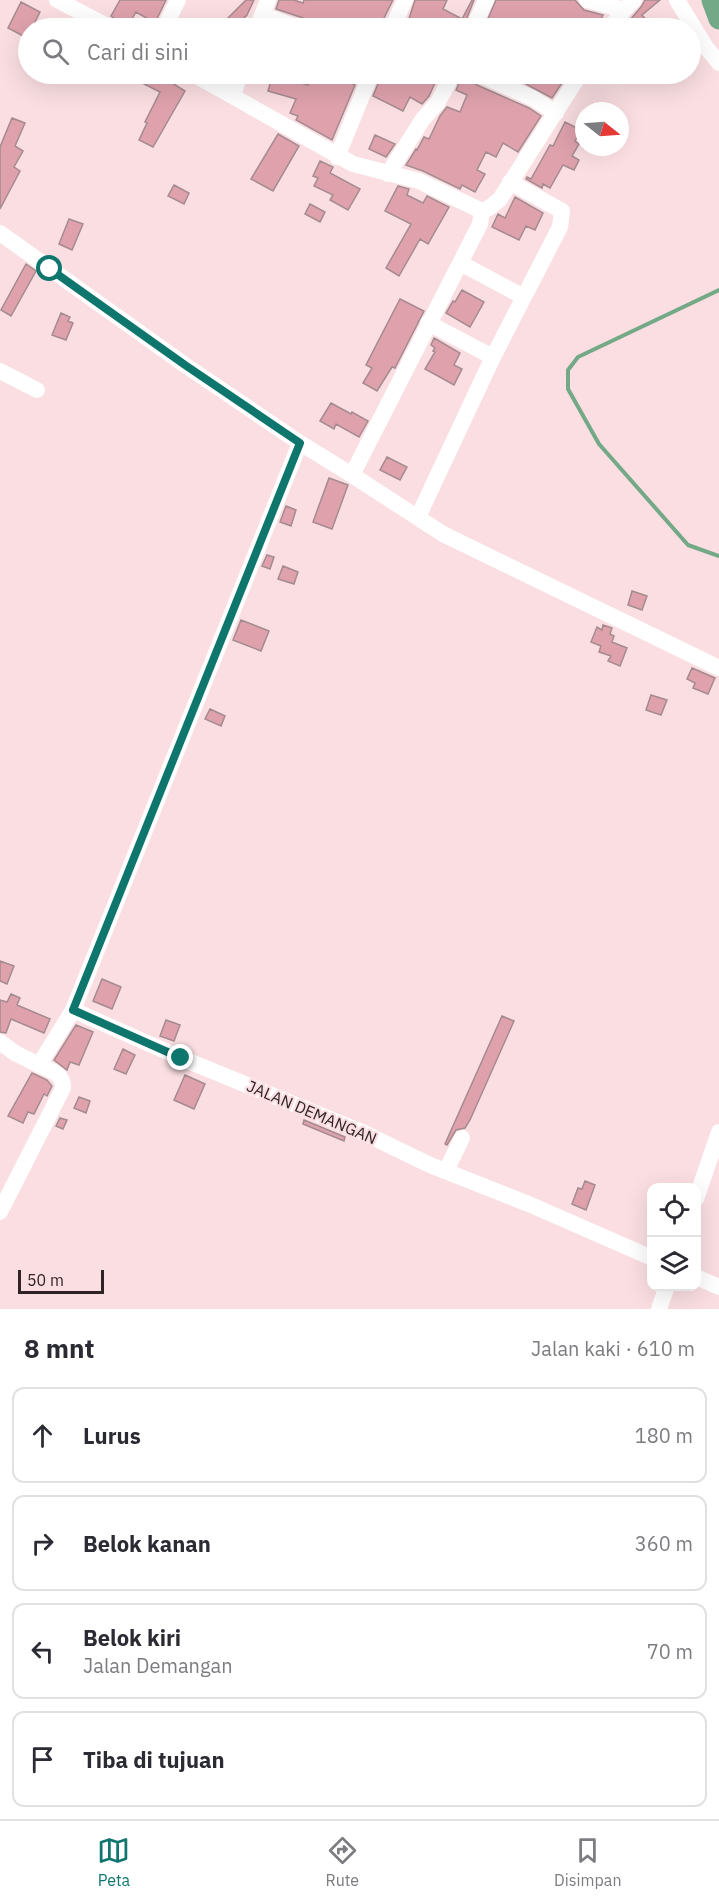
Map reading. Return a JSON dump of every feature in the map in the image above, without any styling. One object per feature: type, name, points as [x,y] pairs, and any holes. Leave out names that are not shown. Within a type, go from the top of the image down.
[{"type":"street","points":[[57,0],[92,18]]},
{"type":"street","points":[[169,18],[178,0]]},
{"type":"street","points":[[397,18],[405,0]]},
{"type":"street","points":[[478,18],[486,0]]},
{"type":"street","points":[[587,0],[629,5]]},
{"type":"street","points":[[677,0],[688,18]]},
{"type":"street","points":[[618,18],[629,5]]},
{"type":"street","points":[[701,39],[719,63]]},
{"type":"street","points":[[212,84],[337,157],[364,168],[419,181],[482,210],[495,204],[574,84]]},
{"type":"street","points":[[233,95],[237,84]]},
{"type":"street","points":[[337,157],[367,84]]},
{"type":"street","points":[[388,174],[423,119],[438,102],[448,84]]},
{"type":"street","points":[[501,84],[534,99],[556,113]]},
{"type":"street","points":[[418,517],[492,357],[560,227],[562,211],[510,182]]},
{"type":"street","points":[[352,475],[460,263],[481,220],[482,210]]},
{"type":"street","points":[[0,233],[185,365],[300,443],[443,534],[719,668]]},
{"type":"street","points":[[460,263],[524,297]]},
{"type":"street","points":[[428,323],[492,357]]},
{"type":"street","points":[[0,371],[37,390]]},
{"type":"street","points":[[39,1065],[73,1010],[300,443]]},
{"type":"street","name":"JALAN DEMANGAN","points":[[73,1010],[647,1256]]},
{"type":"street","points":[[0,1042],[15,1053],[60,1076],[63,1080],[63,1088],[0,1212]]},
{"type":"street","points":[[701,1184],[719,1132]]},
{"type":"street","points":[[446,1171],[462,1138]]},
{"type":"street","points":[[701,1279],[719,1287]]},
{"type":"street","points":[[659,1309],[666,1291]]},
{"type":"building","points":[[120,0],[166,0],[157,18],[146,18],[136,12],[133,18],[111,16]]},
{"type":"building","points":[[246,0],[254,0],[244,18],[228,18]]},
{"type":"building","points":[[279,0],[294,0],[303,3],[304,0],[393,0],[384,18],[303,18],[276,9]]},
{"type":"building","points":[[415,0],[447,0],[443,9],[460,18],[409,18]]},
{"type":"building","points":[[472,0],[474,0],[467,18],[463,18]]},
{"type":"building","points":[[496,0],[575,0],[584,10],[603,15],[602,18],[488,18]]},
{"type":"building","points":[[645,0],[660,0],[642,15],[645,18],[632,18]]},
{"type":"building","points":[[21,2],[40,12],[37,18],[18,18],[18,33],[8,28]]},
{"type":"building","points":[[144,84],[174,84],[185,91],[153,147],[139,140],[160,92]]},
{"type":"building","points":[[270,84],[355,85],[332,140],[296,120],[298,116],[290,113],[296,99],[268,91]]},
{"type":"building","points":[[378,84],[434,84],[422,104],[410,97],[403,111],[373,96]]},
{"type":"building","points":[[459,84],[476,84],[529,108],[541,116],[518,152],[503,143],[496,157],[486,152],[477,170],[485,174],[475,192],[462,185],[460,189],[406,165],[424,137],[429,139],[447,107],[460,112],[467,95],[456,90]]},
{"type":"building","points":[[526,84],[561,84],[552,98]]},
{"type":"building","points":[[12,118],[25,123],[15,146],[23,151],[14,167],[20,171],[0,209],[0,147]]},
{"type":"building","points":[[565,122],[575,127],[575,151],[572,156],[579,160],[574,170],[563,165],[550,188],[543,184],[542,188],[526,179],[527,177],[531,179],[550,145],[553,146]]},
{"type":"building","points":[[278,134],[299,146],[273,191],[251,179]]},
{"type":"building","points":[[375,135],[395,144],[386,157],[369,149]]},
{"type":"building","points":[[320,161],[333,167],[330,173],[360,189],[348,210],[330,200],[333,195],[314,186],[318,178],[313,176]]},
{"type":"building","points":[[174,185],[189,193],[184,204],[168,196]]},
{"type":"building","points":[[398,186],[409,189],[407,195],[423,203],[427,196],[449,207],[428,244],[420,239],[399,276],[386,268],[411,224],[385,211]]},
{"type":"building","points":[[515,197],[543,213],[535,230],[526,226],[519,240],[492,227],[498,214],[505,218]]},
{"type":"building","points":[[310,204],[325,212],[320,222],[305,214]]},
{"type":"building","points":[[69,219],[83,224],[72,250],[59,244]]},
{"type":"building","points":[[26,264],[36,271],[11,316],[1,310]]},
{"type":"building","points":[[462,290],[484,302],[470,327],[446,313]]},
{"type":"building","points":[[400,299],[424,311],[395,368],[392,367],[377,391],[363,383],[372,368],[366,365]]},
{"type":"building","points":[[61,313],[70,317],[68,321],[73,323],[66,340],[52,335]]},
{"type":"building","points":[[434,338],[460,353],[454,365],[462,369],[454,385],[425,369],[435,352],[433,351],[435,348],[431,345]]},
{"type":"building","points":[[331,403],[368,421],[359,437],[336,424],[334,429],[320,421]]},
{"type":"building","points":[[387,457],[407,467],[400,480],[380,470]]},
{"type":"building","points":[[329,478],[348,485],[332,529],[313,522]]},
{"type":"building","points":[[286,506],[296,510],[291,526],[280,522]]},
{"type":"building","points":[[267,555],[274,557],[270,569],[262,566]]},
{"type":"building","points":[[283,566],[298,572],[294,584],[278,579]]},
{"type":"building","points":[[632,591],[647,596],[642,610],[628,605]]},
{"type":"building","points":[[241,620],[269,631],[261,651],[233,640]]},
{"type":"building","points":[[603,625],[612,628],[610,634],[614,636],[612,642],[627,648],[620,666],[608,661],[611,656],[599,652],[601,646],[591,642],[597,627],[602,630]]},
{"type":"building","points":[[692,668],[715,678],[708,694],[693,688],[695,683],[687,679]]},
{"type":"building","points":[[651,695],[667,700],[661,715],[646,710]]},
{"type":"building","points":[[210,709],[225,716],[221,726],[205,719]]},
{"type":"building","points":[[0,961],[14,966],[7,984],[0,981]]},
{"type":"building","points":[[102,979],[121,987],[112,1009],[93,1001]]},
{"type":"building","points":[[11,994],[20,998],[17,1005],[50,1019],[44,1033],[11,1019],[6,1033],[0,1032],[0,1000],[7,1002]]},
{"type":"building","points":[[502,1016],[514,1021],[470,1120],[465,1128],[456,1130],[447,1145],[445,1144]]},
{"type":"building","points":[[166,1020],[180,1025],[174,1041],[160,1036]]},
{"type":"building","points":[[76,1025],[93,1032],[79,1065],[70,1062],[67,1070],[54,1060]]},
{"type":"building","points":[[123,1049],[135,1055],[126,1074],[114,1069]]},
{"type":"building","points":[[32,1073],[47,1080],[52,1086],[47,1096],[44,1094],[34,1114],[28,1112],[23,1123],[8,1116]]},
{"type":"building","points":[[185,1075],[205,1084],[194,1109],[174,1100]]},
{"type":"building","points":[[79,1097],[90,1101],[86,1113],[74,1108]]},
{"type":"building","points":[[60,1118],[67,1120],[63,1129],[56,1126]]},
{"type":"building","points":[[304,1120],[345,1137],[344,1141],[303,1124]]},
{"type":"building","points":[[585,1181],[595,1185],[586,1210],[572,1204],[578,1188],[582,1189]]},
{"type":"waterway","points":[[712,0],[719,19]]},
{"type":"waterway","points":[[719,290],[578,357],[568,370],[568,389],[599,444],[688,545],[719,556]]},
{"type":"route","points":[[50,269],[300,443],[73,1010],[181,1058]]}]
